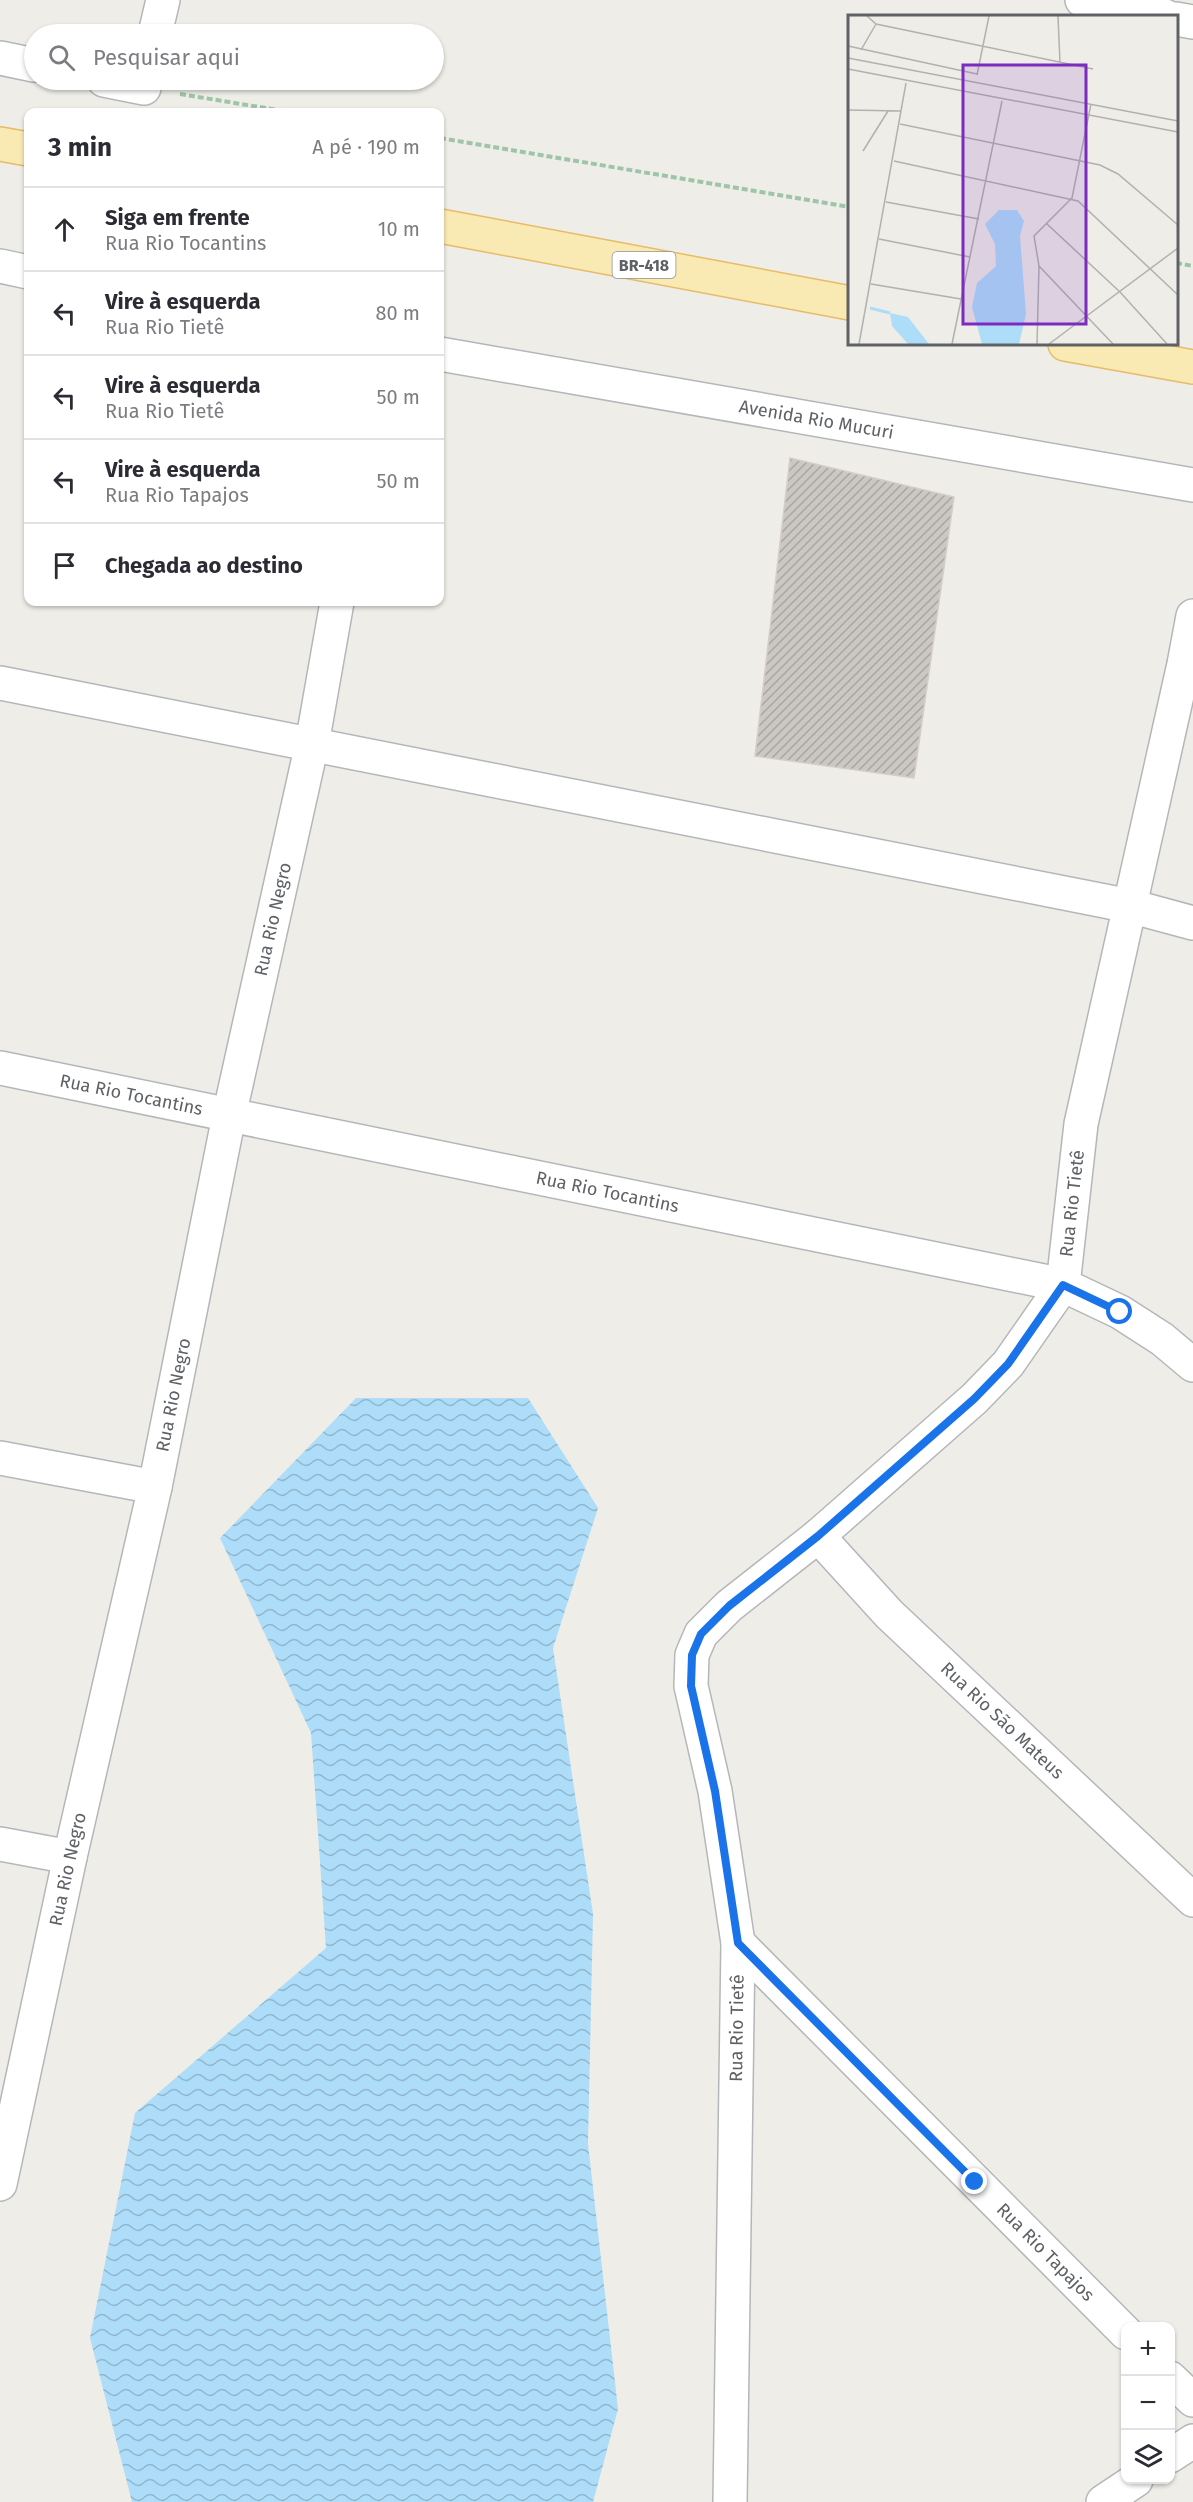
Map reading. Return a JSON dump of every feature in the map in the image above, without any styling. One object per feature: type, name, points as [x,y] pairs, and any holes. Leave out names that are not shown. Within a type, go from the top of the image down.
[{"type":"main road","points":[[0,144],[24,148]]},
{"type":"main road","name":"BR-418","points":[[444,227],[848,303]]},
{"type":"main road","points":[[1071,345],[1193,367]]},
{"type":"street","points":[[157,24],[163,0]]},
{"type":"street","points":[[1082,0],[1160,15]]},
{"type":"street","points":[[1178,19],[1193,22]]},
{"type":"street","points":[[0,58],[24,63]]},
{"type":"street","points":[[0,266],[24,271]]},
{"type":"street","name":"Avenida Rio Mucuri","points":[[444,355],[1193,485]]},
{"type":"street","name":"Rua Rio Negro","points":[[0,2184],[70,1857],[154,1487],[229,1116],[312,744],[336,606]]},
{"type":"street","name":"Rua Rio Tietê","points":[[730,2502],[738,1943],[715,1791],[691,1686],[692,1655],[701,1634],[729,1606],[818,1536],[974,1399],[1001,1371],[1063,1285],[1081,1124],[1193,616]]},
{"type":"street","points":[[0,683],[1130,906],[1193,923]]},
{"type":"street","name":"Rua Rio Tocantins","points":[[0,1068],[1063,1285],[1120,1312],[1162,1339],[1193,1365]]},
{"type":"street","points":[[0,1458],[154,1487]]},
{"type":"street","name":"Rua Rio São Mateus","points":[[818,1536],[889,1614],[1193,1900]]},
{"type":"street","points":[[0,1844],[70,1857]]},
{"type":"street","name":"Rua Rio Tapajos","points":[[738,1943],[1121,2329]]},
{"type":"street","points":[[1175,2383],[1193,2400]]},
{"type":"street","points":[[1175,2453],[1193,2441]]},
{"type":"street","points":[[1103,2502],[1130,2484]]},
{"type":"path","points":[[143,93],[259,108]]},
{"type":"path","points":[[444,139],[848,207]]},
{"type":"path","points":[[1178,263],[1193,266]]},
{"type":"water","points":[[356,1398],[528,1398],[598,1508],[553,1648],[593,1914],[588,2144],[618,2409],[593,2502],[132,2502],[90,2338],[135,2113],[326,1948],[311,1733],[220,1538]]},
{"type":"building","points":[[790,458],[954,497],[914,778],[755,756]]},
{"type":"route","points":[[975,2182],[738,1943],[715,1791],[691,1686],[692,1655],[701,1634],[729,1606],[818,1536],[974,1399],[1008,1364],[1063,1285],[1120,1312]]}]
